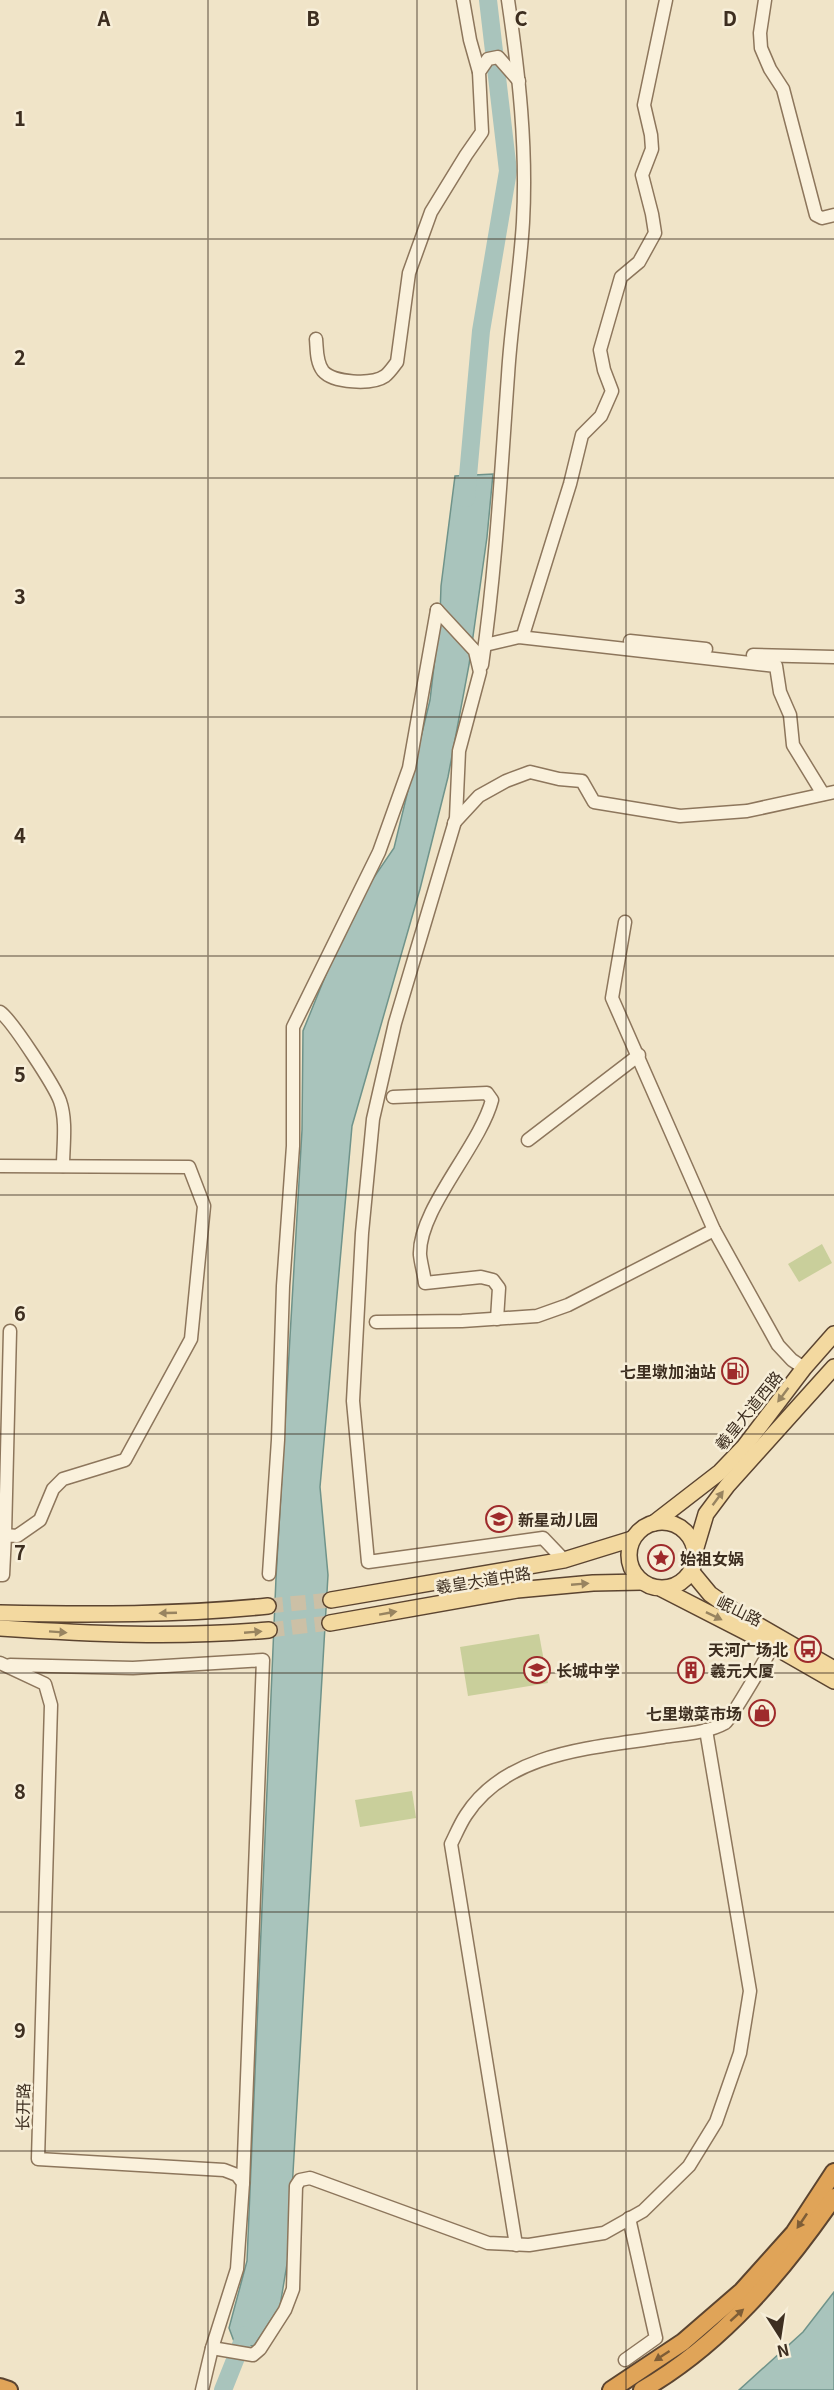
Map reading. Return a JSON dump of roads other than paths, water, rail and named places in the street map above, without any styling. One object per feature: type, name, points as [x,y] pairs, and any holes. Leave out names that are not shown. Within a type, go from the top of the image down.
[{"type":"highway","points":[[611,2390],[683,2342],[742,2291],[794,2233],[834,2172]]},
{"type":"highway","points":[[642,2390],[696,2353],[753,2302],[802,2243],[834,2198]]},
{"type":"highway","points":[[0,2387],[9,2390]]},
{"type":"main road","name":"羲皇大道西路","points":[[654,1523],[728,1464],[834,1334]]},
{"type":"main road","name":"羲皇大道西路","points":[[695,1551],[706,1514],[834,1367]]},
{"type":"main road","points":[[668,1522],[681,1528],[690,1538],[695,1551],[691,1572],[682,1582],[662,1588],[642,1582],[630,1566],[628,1552],[632,1539],[642,1528],[654,1523],[668,1522]]},
{"type":"main road","name":"羲皇大道中路","points":[[331,1600],[520,1569],[564,1560],[632,1539]]},
{"type":"main road","name":"岷山路","points":[[691,1572],[710,1594],[736,1613],[834,1669]]},
{"type":"main road","name":"羲皇大道中路","points":[[330,1623],[517,1590],[593,1583],[642,1582]]},
{"type":"main road","name":"岷山路","points":[[662,1588],[834,1681]]},
{"type":"main road","points":[[0,1613],[107,1615],[221,1611],[268,1606]]},
{"type":"main road","points":[[0,1628],[108,1635],[224,1634],[269,1630]]},
{"type":"street","points":[[316,339],[320,365],[328,376],[335,379],[366,382],[375,380],[384,376],[397,362],[409,273],[431,212],[482,132],[479,72],[470,40],[463,0]]},
{"type":"street","points":[[508,0],[520,82],[524,137],[523,222],[509,362],[497,533],[480,672],[459,751],[454,823],[395,1023],[373,1119],[362,1233],[353,1401],[368,1562],[543,1538],[564,1560]]},
{"type":"street","points":[[524,632],[570,484],[582,435],[601,416],[612,391],[600,350],[621,277],[639,262],[655,233],[642,175],[652,149],[644,105],[666,0]]},
{"type":"street","points":[[765,0],[760,33],[763,56],[783,88],[816,215],[822,218],[834,215]]},
{"type":"street","points":[[479,72],[493,58],[520,82]]},
{"type":"street","points":[[269,1574],[278,1440],[283,1286],[293,1146],[293,1026],[379,852],[409,768],[437,610],[482,644],[519,637],[777,666],[780,692],[790,715],[793,745],[829,793],[747,811],[680,816],[594,802],[582,782],[530,772],[506,781],[479,796],[454,823]]},
{"type":"street","points":[[482,644],[524,632],[536,631],[749,655],[834,657]]},
{"type":"street","points":[[625,922],[612,998],[714,1230],[778,1345],[792,1360],[804,1368]]},
{"type":"street","points":[[0,1012],[21,1036],[60,1101],[63,1124],[63,1166]]},
{"type":"street","points":[[528,1140],[639,1055]]},
{"type":"street","points":[[393,1097],[487,1093],[492,1100],[485,1119],[427,1221],[420,1253],[425,1282],[481,1277],[493,1280],[499,1288],[497,1319]]},
{"type":"street","points":[[0,1166],[189,1167],[204,1206],[191,1339],[124,1460],[63,1479],[53,1490],[40,1520],[17,1536],[4,1535]]},
{"type":"street","points":[[376,1322],[537,1316],[568,1305],[714,1230]]},
{"type":"street","points":[[0,1575],[3,1575],[10,1331]]},
{"type":"street","points":[[516,2245],[451,1844],[466,1814],[486,1793],[503,1778],[526,1766],[579,1751],[706,1730],[727,1722],[773,1646]]},
{"type":"street","points":[[3,1664],[133,1668],[263,1660],[243,2183],[237,2269],[202,2390]]},
{"type":"street","name":"长开路","points":[[3,1664],[45,1684],[51,1705],[38,2159],[224,2170],[237,2175],[243,2183]]},
{"type":"street","points":[[212,2349],[253,2355],[260,2349],[285,2310],[293,2289],[296,2186],[300,2180],[310,2178],[488,2243],[529,2245],[604,2234],[643,2211],[688,2166],[716,2122],[740,2053],[750,1991],[706,1730]]},
{"type":"street","points":[[625,2360],[656,2338],[629,2218]]},
{"type":"water","points":[[493,474],[487,537],[469,665],[448,777],[420,889],[352,1126],[320,1487],[328,1575],[288,2258],[280,2306],[254,2346],[235,2344],[229,2328],[247,2261],[276,1578],[302,1130],[303,1031],[353,908],[394,848],[430,700],[455,476]]},
{"type":"water","points":[[834,2292],[834,2390],[739,2390],[803,2332]]},
{"type":"waterway","points":[[466,498],[481,331],[508,171],[488,0]]},
{"type":"waterway","points":[[223,2390],[245,2335]]},
{"type":"tunnel","points":[[268,1606],[331,1600]]},
{"type":"tunnel","points":[[269,1630],[330,1623]]},
{"type":"place","name":"七里墩加油站","points":[[735,1371]]},
{"type":"place","name":"新星动儿园","points":[[499,1519]]},
{"type":"place","name":"始祖女娲","points":[[661,1558]]},
{"type":"place","name":"天河广场北","points":[[808,1649]]},
{"type":"place","name":"长城中学","points":[[537,1670]]},
{"type":"place","name":"羲元大厦","points":[[691,1670]]},
{"type":"place","name":"七里墩菜市场","points":[[762,1713]]}]
